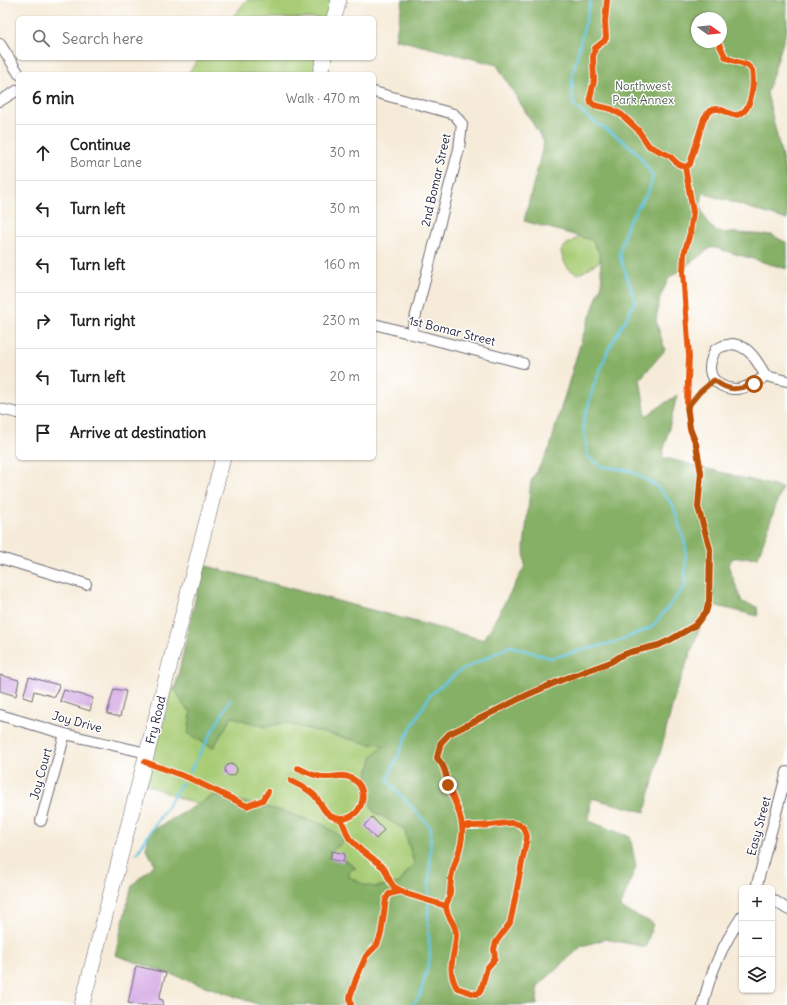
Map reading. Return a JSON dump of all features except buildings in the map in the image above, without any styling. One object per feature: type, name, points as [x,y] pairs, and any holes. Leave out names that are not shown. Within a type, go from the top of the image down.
[{"type":"street","points":[[335,16],[339,0]]},
{"type":"street","points":[[0,44],[18,72]]},
{"type":"street","points":[[320,72],[324,60]]},
{"type":"street","points":[[0,101],[16,91]]},
{"type":"street","name":"2nd Bomar Street","points":[[376,93],[454,114],[462,124],[459,149],[411,334]]},
{"type":"street","name":"1st Bomar Street","points":[[376,325],[523,362]]},
{"type":"street","points":[[766,376],[754,384],[740,389],[731,389],[721,386],[714,380],[710,369],[715,350],[723,346],[733,344],[742,346],[751,353],[766,376],[787,381]]},
{"type":"street","points":[[0,408],[16,412]]},
{"type":"street","name":"Fry Road","points":[[82,1005],[222,460]]},
{"type":"street","points":[[0,558],[86,584]]},
{"type":"street","name":"Joy Drive","points":[[0,715],[65,734],[147,753]]},
{"type":"street","name":"Joy Court","points":[[41,820],[65,734]]},
{"type":"street","name":"Easy Street","points":[[757,885],[784,795],[787,772]]},
{"type":"street","points":[[775,901],[787,909]]},
{"type":"street","points":[[703,1005],[710,979],[718,958],[725,942],[739,921]]},
{"type":"green space","points":[[247,0],[335,0],[331,16],[234,16]]},
{"type":"green space","name":"Northwest Park Annex","points":[[403,0],[787,0],[787,29],[767,93],[787,179],[787,220],[703,193],[700,207],[708,224],[717,232],[772,235],[787,243],[787,269],[712,247],[669,278],[660,297],[656,321],[665,350],[640,379],[646,416],[677,395],[662,457],[782,488],[758,557],[733,558],[728,565],[742,602],[757,607],[758,616],[709,604],[676,691],[645,812],[591,798],[589,821],[630,837],[636,866],[620,908],[653,923],[646,947],[605,939],[582,946],[538,986],[537,1005],[260,1005],[115,955],[132,885],[155,864],[146,849],[150,832],[214,795],[282,811],[324,825],[346,840],[332,851],[356,868],[350,870],[349,877],[365,885],[375,887],[399,883],[414,863],[404,829],[374,812],[364,787],[373,755],[385,745],[369,744],[284,723],[266,727],[232,717],[213,748],[188,734],[191,712],[184,706],[175,689],[203,565],[484,640],[525,566],[524,548],[531,481],[550,448],[582,338],[602,284],[600,254],[592,240],[524,221],[544,142],[497,65],[395,39]]},
{"type":"green space","points":[[198,60],[320,60],[316,72],[189,72]]},
{"type":"green space","points":[[580,236],[592,240],[600,254],[600,261],[578,274],[566,265],[561,251],[566,245]]},
{"type":"green space","points":[[164,686],[567,792],[346,1005],[268,821],[190,802],[139,782]]},
{"type":"waterway","points":[[412,1005],[420,996],[430,957],[428,921],[431,828],[387,780],[408,733],[430,695],[458,672],[510,646],[551,658],[619,641],[652,627],[685,586],[686,547],[673,505],[656,486],[631,471],[601,466],[588,457],[583,423],[594,385],[609,348],[635,301],[619,254],[628,223],[649,190],[653,176],[638,154],[628,144],[587,117],[573,104],[572,78],[591,0]]},
{"type":"waterway","points":[[190,771],[230,700]]},
{"type":"waterway","points":[[137,853],[182,783]]},
{"type":"cycle path","points":[[607,0],[605,22],[606,38],[595,48],[593,57],[594,81],[590,98],[591,102],[594,105],[611,109],[622,115],[638,130],[649,146],[670,156],[678,164],[685,167],[690,164],[704,118],[708,113],[714,109],[718,109],[729,114],[740,114],[749,104],[753,82],[752,70],[747,65],[726,58],[721,48]]},
{"type":"cycle path","points":[[462,826],[484,826],[513,823],[522,827],[527,837],[510,923],[496,942],[494,949],[495,959],[487,968],[481,990],[479,993],[475,994],[457,988],[451,967],[456,941],[456,930],[446,910],[446,906],[450,895],[452,873],[461,844],[462,832],[459,811],[449,788],[444,769],[437,758],[441,743],[449,734],[527,695],[564,679],[611,662],[622,655],[659,645],[670,640],[695,625],[706,612],[709,601],[710,549],[698,507],[701,473],[696,444],[690,429],[687,403],[689,356],[683,272],[684,254],[690,233],[693,212],[685,167]]},
{"type":"cycle path","points":[[145,762],[189,778],[247,806],[263,800],[268,792]]},
{"type":"cycle path","points":[[291,781],[304,787],[313,794],[325,811],[335,818],[344,819],[351,816],[361,805],[363,797],[362,790],[358,783],[351,778],[344,776],[321,777],[298,768]]},
{"type":"cycle path","points":[[341,819],[349,838],[362,851],[384,868],[394,887],[407,894],[446,906]]},
{"type":"cycle path","points":[[351,1005],[350,997],[356,979],[366,956],[377,945],[381,934],[386,899],[389,894],[402,891]]},
{"type":"route","points":[[448,785],[442,762],[437,758],[440,743],[449,734],[527,695],[564,679],[611,662],[630,652],[659,645],[681,635],[699,622],[708,607],[711,562],[708,540],[698,507],[701,472],[696,444],[690,428],[687,408],[700,392],[714,380],[721,386],[731,389],[740,389],[754,384]]}]
